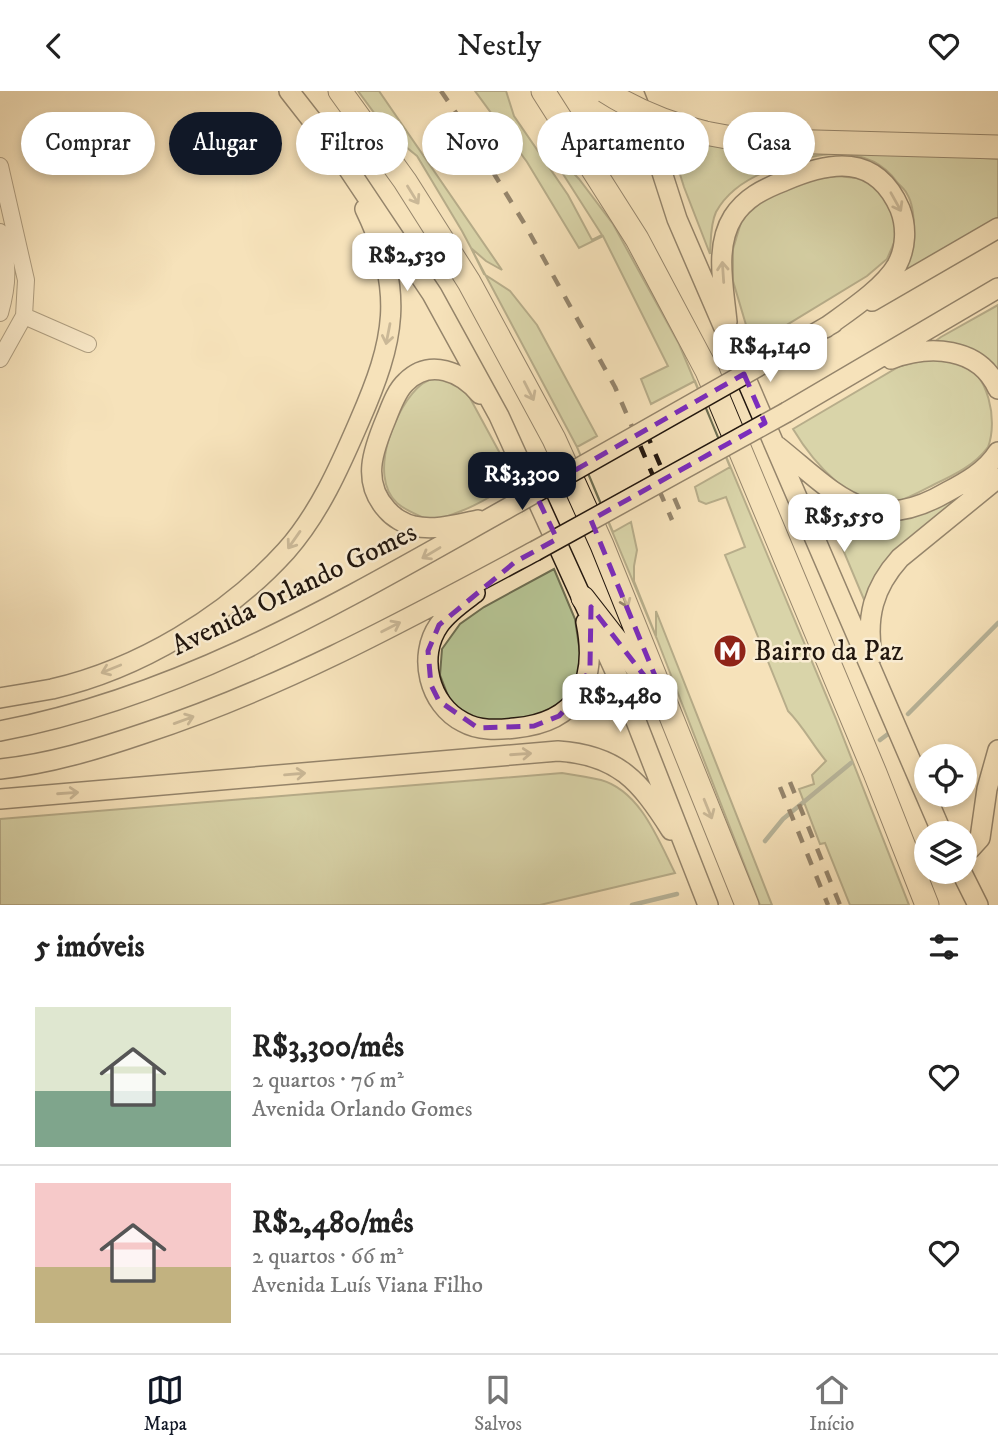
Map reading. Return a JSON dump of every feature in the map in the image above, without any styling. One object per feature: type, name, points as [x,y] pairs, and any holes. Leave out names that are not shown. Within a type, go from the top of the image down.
[{"type":"highway","points":[[543,91],[637,239],[707,371],[875,773],[927,905]]},
{"type":"highway","points":[[605,91],[622,102],[674,125],[752,140],[998,147]]},
{"type":"highway","points":[[341,94],[419,204],[468,282],[554,439],[602,545],[746,902]]},
{"type":"highway","points":[[582,594],[667,705]]},
{"type":"main road","points":[[289,91],[305,112]]},
{"type":"main road","points":[[633,91],[677,219],[937,821]]},
{"type":"main road","points":[[729,340],[722,255],[725,235],[732,218],[745,202],[761,191],[807,170],[836,164],[858,167],[878,177],[895,198],[903,216],[905,232],[896,267],[882,282],[825,328]]},
{"type":"main road","points":[[0,698],[54,688],[108,670],[166,645],[197,627],[256,581],[288,549],[313,513],[338,470],[365,410],[384,354],[392,318],[390,281],[379,239],[349,175]]},
{"type":"main road","points":[[352,175],[432,294],[499,416],[625,693],[708,905]]},
{"type":"main road","name":"Avenida Orlando Gomes","points":[[0,731],[90,710],[153,688],[325,610],[416,562],[998,228]]},
{"type":"main road","points":[[0,769],[100,748],[231,703],[281,681],[515,562],[787,412],[998,288]]},
{"type":"main road","points":[[857,371],[904,354],[931,349],[958,352],[978,364],[994,379],[998,389]]},
{"type":"main road","points":[[489,518],[440,527],[411,525],[384,507],[373,487],[370,469],[376,443],[398,391],[405,382],[424,371],[454,372],[466,378],[499,416]]},
{"type":"main road","points":[[774,444],[852,504],[871,511],[888,512],[904,510],[937,498],[970,479],[992,462],[998,452]]},
{"type":"main road","points":[[876,677],[871,650],[870,618],[873,599],[890,569],[998,478]]},
{"type":"main road","points":[[515,562],[455,608],[439,625],[428,651],[431,685],[439,701],[450,714],[462,722],[494,730],[534,726],[559,716],[571,704],[585,683],[590,666],[590,643],[582,594]]},
{"type":"main road","points":[[977,842],[981,838],[987,789],[998,750]]},
{"type":"main road","points":[[0,799],[520,754],[577,752],[608,761],[633,780],[655,805],[692,865]]},
{"type":"main road","points":[[968,884],[978,905]]},
{"type":"street","points":[[0,166],[26,280],[24,316],[0,359]]},
{"type":"street","points":[[0,232],[8,269],[7,289],[1,309]]},
{"type":"street","points":[[1,309],[7,301],[19,302],[24,316]]},
{"type":"street","points":[[24,316],[88,344]]},
{"type":"highlighted area","points":[[744,374],[765,423],[591,520],[667,705],[591,607],[590,666],[580,693],[559,716],[534,726],[478,728],[439,701],[431,685],[428,651],[439,625],[515,562],[557,539],[535,493]]},
{"type":"green space","points":[[358,91],[379,91],[393,112],[374,112]]},
{"type":"green space","points":[[475,91],[506,91],[513,112],[490,112]]},
{"type":"green space","points":[[523,129],[537,150],[537,175],[554,175],[592,240],[602,235],[564,175],[575,175],[613,224],[679,344],[695,381],[651,404],[641,379],[668,366],[603,236],[579,248],[523,157]]},
{"type":"green space","points":[[408,133],[422,154],[422,164],[408,149]]},
{"type":"green space","points":[[709,144],[723,147],[723,175],[758,175],[727,197],[716,212],[710,254],[680,175],[709,175]]},
{"type":"green space","points":[[815,151],[998,159],[998,217],[904,272],[914,231],[912,207],[905,191],[885,169],[871,161],[856,156],[815,157]]},
{"type":"green space","points":[[428,175],[437,175],[502,270],[471,248]]},
{"type":"green space","points":[[838,176],[865,179],[885,194],[896,214],[897,236],[887,259],[867,276],[757,343],[749,335],[733,281],[733,249],[742,219],[770,194],[804,180]]},
{"type":"green space","points":[[485,275],[510,291],[537,325],[597,436],[577,447]]},
{"type":"green space","points":[[998,305],[998,375],[934,342],[941,337]]},
{"type":"green space","points":[[932,359],[959,362],[978,376],[984,386],[991,411],[988,447],[964,469],[896,502],[881,504],[850,492],[811,455],[793,429],[900,366]]},
{"type":"green space","points":[[436,376],[464,387],[515,481],[474,505],[431,521],[397,503],[388,491],[384,476],[388,441],[402,408],[422,384]]},
{"type":"green space","points":[[713,425],[836,719],[909,905],[850,905],[825,843],[820,844],[799,789],[814,784],[812,775],[826,761],[788,711],[725,555],[745,547],[726,497],[706,504],[699,501],[695,487],[730,467]]},
{"type":"green space","points":[[577,447],[613,532],[631,522],[637,550],[634,581],[656,636],[656,611],[772,905],[760,905],[657,639]]},
{"type":"green space","points":[[998,460],[998,469],[865,602],[815,483],[892,520]]},
{"type":"green space","points":[[554,569],[575,619],[583,673],[573,695],[530,723],[470,720],[450,701],[440,675],[442,649],[460,624],[484,607]]},
{"type":"green space","points":[[562,773],[601,780],[627,794],[646,818],[675,873],[540,905],[0,905],[0,819]]},
{"type":"waterway","points":[[908,714],[998,623]]},
{"type":"waterway","points":[[880,740],[888,734]]},
{"type":"waterway","points":[[765,841],[783,819],[851,763]]},
{"type":"waterway","points":[[632,905],[677,894]]},
{"type":"railway","points":[[441,91],[524,223],[615,387],[672,520]]},
{"type":"railway","points":[[646,432],[682,516]]},
{"type":"railway","points":[[790,782],[840,905]]},
{"type":"railway","points":[[780,787],[828,905]]},
{"type":"place","name":"Bairro da Paz","points":[[730,651]]}]
